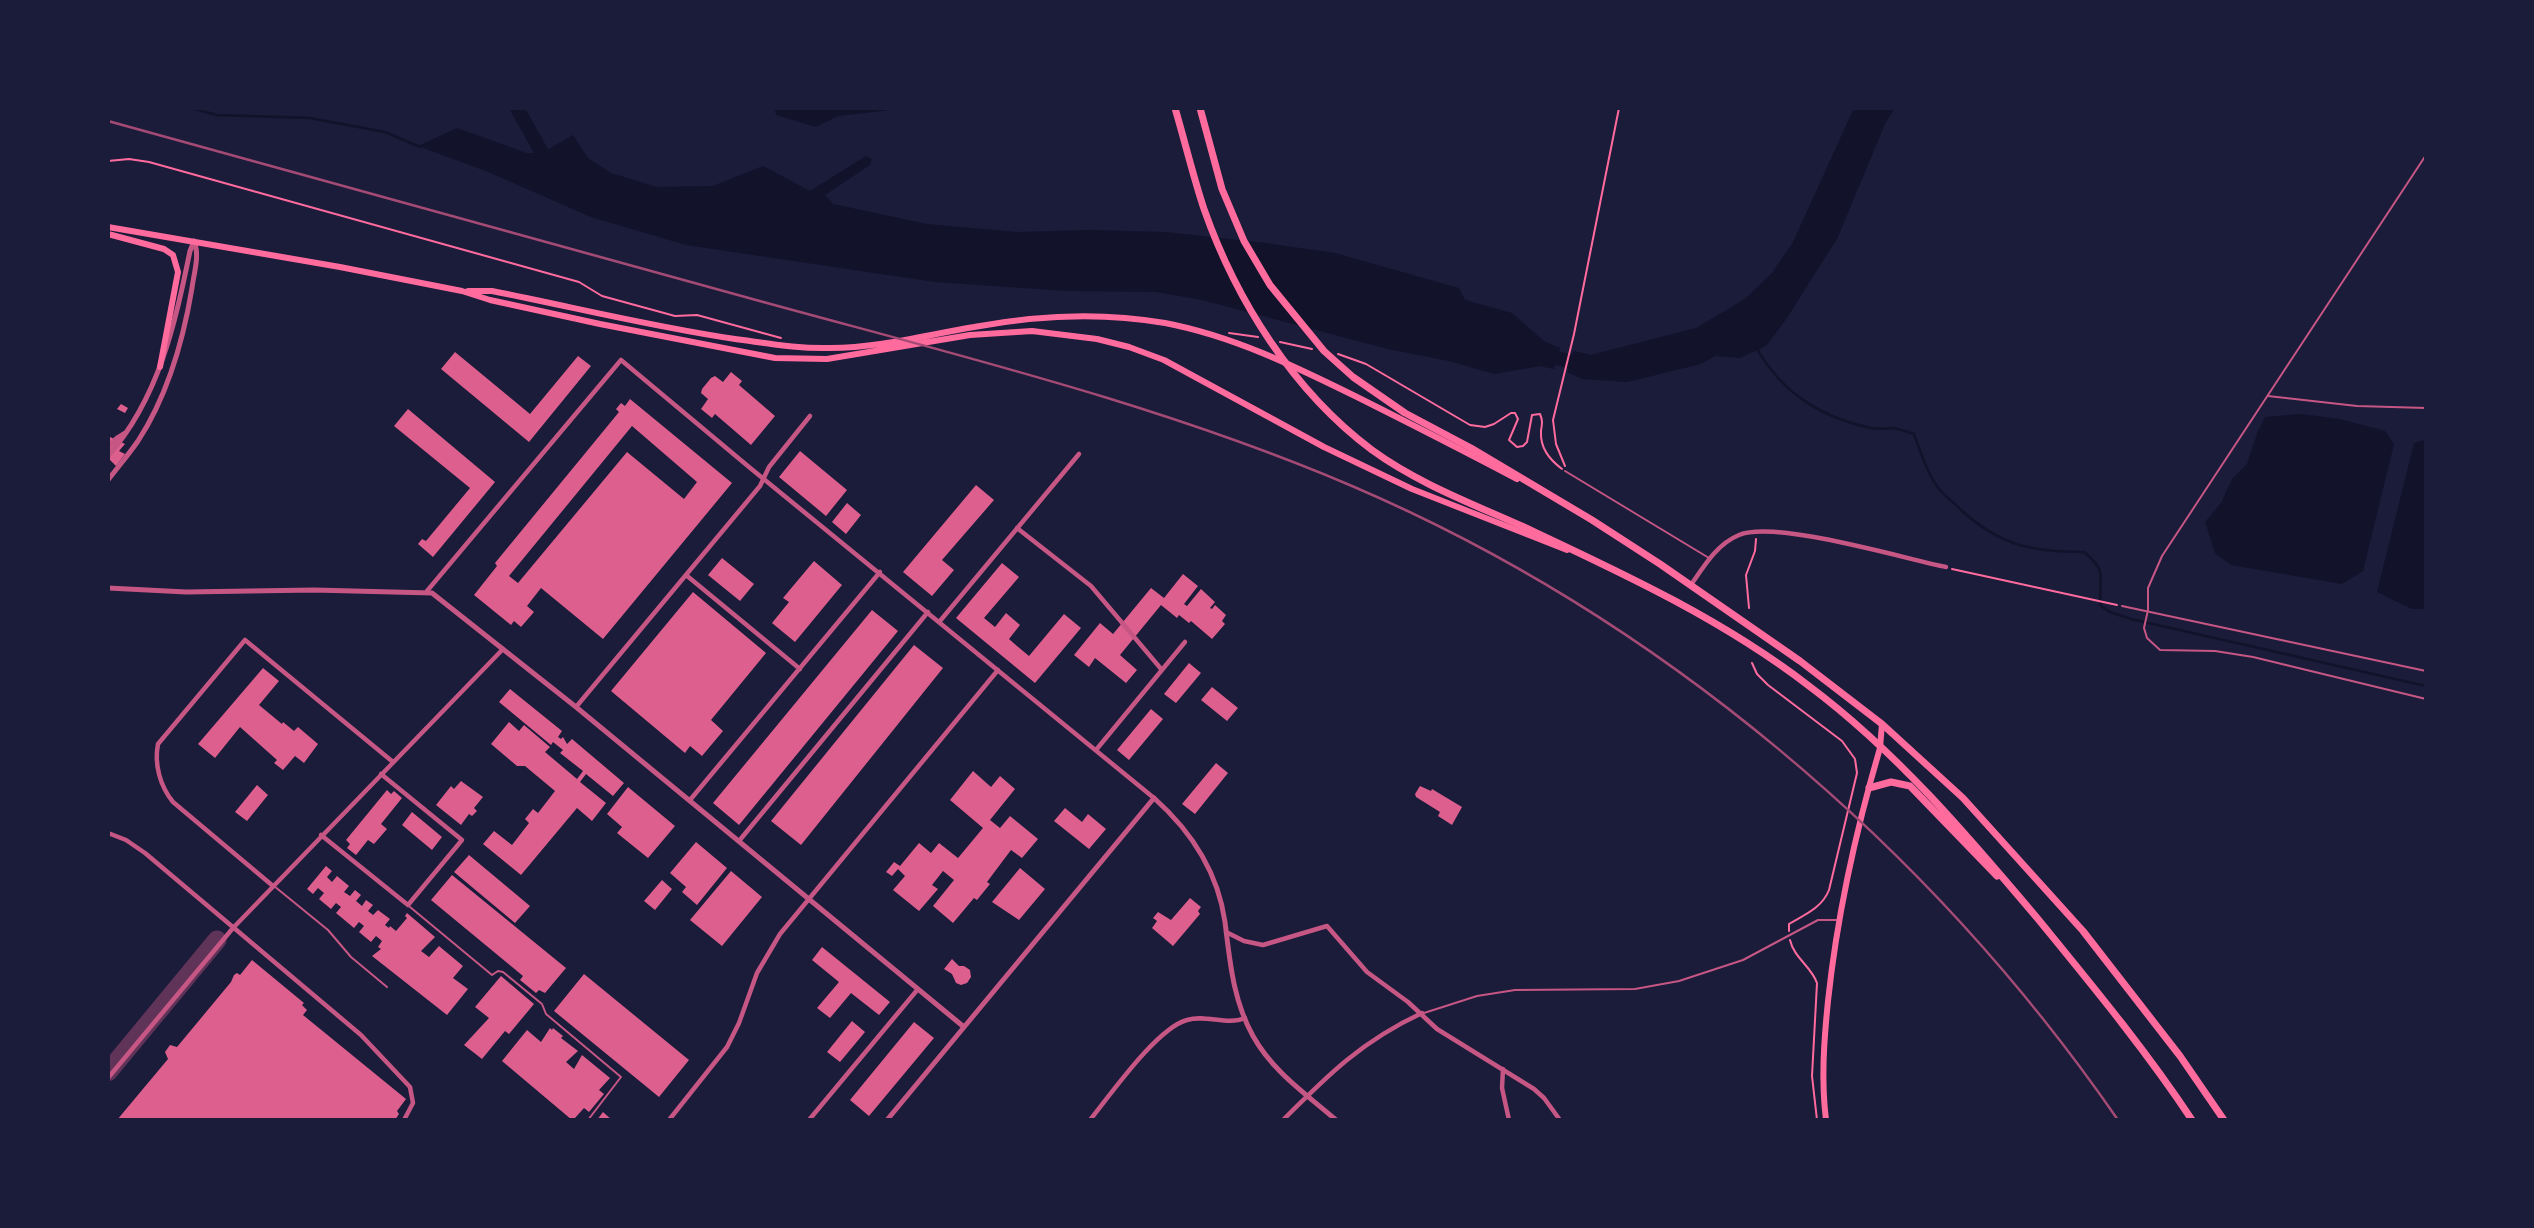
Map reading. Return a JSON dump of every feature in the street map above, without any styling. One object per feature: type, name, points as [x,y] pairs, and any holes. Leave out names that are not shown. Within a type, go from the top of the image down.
[{"type":"highway","points":[[1175,108],[1203,206],[1227,262],[1255,317],[1298,378],[1319,402],[1362,442],[1404,471],[1643,583],[1725,630],[1808,684],[1880,748],[1953,821],[2100,994],[2192,1119]]},
{"type":"highway","points":[[1200,108],[1215,166],[1234,219],[1257,264],[1285,305],[1316,342],[1353,377],[1405,413],[1471,448],[1619,537],[1800,661],[1882,724],[1963,798],[2082,932],[2180,1055],[2224,1119]]},
{"type":"highway","points":[[1869,788],[1891,782],[1910,786],[1988,867],[2012,888]]},
{"type":"main road","points":[[108,227],[462,291],[490,300],[600,324],[775,358],[804,360],[846,356],[970,335],[1032,331],[1070,334],[1106,341],[1144,352],[1184,369],[1324,447],[1412,488],[1579,553]]},
{"type":"main road","points":[[108,234],[164,249],[176,261],[178,272],[160,367]]},
{"type":"main road","points":[[462,291],[492,291],[711,335],[785,346],[829,348],[889,343],[1041,318],[1102,316],[1168,324],[1230,340],[1296,367],[1417,426],[1571,508]]},
{"type":"main road","points":[[1826,1119],[1825,1031],[1839,920],[1880,748],[1882,724]]},
{"type":"street","points":[[108,456],[142,406],[160,367],[174,328],[194,241]]},
{"type":"street","points":[[108,480],[138,442],[170,376],[191,294],[198,251],[194,241]]},
{"type":"street","points":[[427,591],[621,360],[1154,798],[1178,822],[1200,852],[1218,894],[1231,974],[1253,1036],[1269,1060],[1293,1086],[1336,1119]]},
{"type":"street","points":[[576,707],[764,479],[769,467],[810,416]]},
{"type":"street","points":[[108,447],[125,433]]},
{"type":"street","points":[[940,621],[1079,454]]},
{"type":"street","points":[[1017,528],[1091,586],[1162,670]]},
{"type":"street","points":[[1690,586],[1709,558],[1729,540],[1756,530],[1810,537],[1945,567]]},
{"type":"street","points":[[690,800],[880,572]]},
{"type":"street","points":[[685,575],[800,669]]},
{"type":"street","points":[[108,588],[186,592],[427,591],[440,597],[964,1027]]},
{"type":"street","points":[[739,841],[928,612]]},
{"type":"street","points":[[273,886],[173,802],[164,788],[156,764],[158,744],[245,640],[393,762]]},
{"type":"street","points":[[1096,750],[1185,642]]},
{"type":"street","points":[[108,1078],[233,928],[503,649]]},
{"type":"street","points":[[669,1119],[727,1047],[739,1023],[753,982],[766,955],[784,928],[998,670]]},
{"type":"street","points":[[321,835],[408,905],[462,840],[382,774]]},
{"type":"street","points":[[887,1119],[1154,798]]},
{"type":"street","points":[[108,833],[145,853],[346,1020],[410,1087],[412,1107],[404,1119]]},
{"type":"street","points":[[1226,932],[1244,941],[1263,945],[1327,926],[1367,972],[1422,1013],[1442,1032],[1540,1094],[1560,1119]]},
{"type":"street","points":[[809,1119],[918,989]]},
{"type":"street","points":[[1283,1119],[1335,1068],[1362,1046],[1392,1027],[1422,1013]]},
{"type":"street","points":[[1090,1119],[1171,1027],[1197,1018],[1236,1022],[1245,1018]]},
{"type":"street","points":[[1503,1069],[1502,1088],[1510,1119]]},
{"type":"lane","points":[[2426,155],[2162,556],[2148,588],[2148,610],[2144,628],[2147,638],[2160,650],[2214,651],[2253,657],[2426,699]]},
{"type":"lane","points":[[2267,396],[2357,406],[2426,408]]},
{"type":"lane","points":[[1565,471],[1709,558]]},
{"type":"lane","points":[[2122,606],[2426,671]]},
{"type":"lane","points":[[273,886],[328,930],[351,957],[387,987]]},
{"type":"lane","points":[[408,905],[492,975],[498,971],[503,972],[542,1004],[547,1014],[621,1077],[588,1119]]},
{"type":"lane","points":[[1422,1013],[1467,999],[1505,992],[1635,989],[1679,981],[1731,965],[1818,920],[1839,920]]},
{"type":"path","points":[[1565,471],[1553,428],[1619,108]]},
{"type":"path","points":[[108,161],[129,159],[149,162],[579,282],[602,296],[675,316],[697,315],[780,338]]},
{"type":"path","points":[[1226,332],[1259,338]]},
{"type":"path","points":[[1279,342],[1311,348]]},
{"type":"path","points":[[1335,353],[1366,364],[1469,425],[1490,426],[1515,413],[1518,419],[1509,440],[1514,446],[1525,444],[1531,418],[1534,414],[1540,414],[1543,418],[1541,439],[1544,450],[1551,460],[1565,471]]},
{"type":"path","points":[[1749,608],[1746,575],[1755,551],[1756,530]]},
{"type":"path","points":[[1945,567],[2122,606]]},
{"type":"path","points":[[1752,663],[1763,680],[1850,750],[1857,768],[1827,895],[1815,908],[1788,924],[1795,953],[1811,970],[1817,983],[1812,1076],[1816,1119]]},
{"type":"shaded area","points":[[775,108],[900,109],[838,116],[816,127],[776,115]]},
{"type":"shaded area","points":[[1854,108],[1894,109],[1885,124],[1837,239],[1766,346],[1740,358],[1715,356],[1701,364],[1627,382],[1582,379],[1567,372],[1569,368],[1577,368],[1570,365],[1571,360],[1579,360],[1572,356],[1574,351],[1591,355],[1696,328],[1745,299],[1772,273],[1793,242]]},
{"type":"shaded area","points":[[457,128],[527,153],[542,153],[573,135],[588,158],[611,173],[657,187],[713,186],[763,166],[810,191],[866,156],[872,159],[870,165],[825,195],[833,204],[927,224],[1017,232],[1166,232],[1335,253],[1459,288],[1465,300],[1512,313],[1544,341],[1560,348],[1559,353],[1549,352],[1558,356],[1557,361],[1547,360],[1555,365],[1554,369],[1540,366],[1494,374],[1202,300],[1156,292],[1068,291],[935,282],[686,245],[591,217],[486,171],[418,146]]},
{"type":"shaded area","points":[[2301,414],[2340,419],[2385,431],[2394,444],[2363,571],[2342,584],[2231,565],[2215,553],[2205,522],[2221,503],[2232,479],[2247,464],[2265,417]]},
{"type":"shaded area","points":[[2425,440],[2425,609],[2412,609],[2377,592],[2414,443]]},
{"type":"building","points":[[455,352],[530,414],[578,356],[591,366],[529,442],[441,369]]},
{"type":"building","points":[[731,372],[742,381],[739,385],[775,416],[751,445],[715,414],[712,418],[701,409],[708,399],[701,393],[702,389],[711,378],[715,376],[723,382]]},
{"type":"building","points":[[630,399],[732,483],[603,639],[541,588],[527,606],[534,612],[521,627],[514,621],[511,625],[474,595],[497,566],[495,563],[619,412],[616,409],[621,403],[625,406]],"holes":[[[632,426],[697,482],[684,499],[627,452],[518,583],[509,576]]]},
{"type":"building","points":[[121,404],[128,408],[125,413],[117,409]]},
{"type":"building","points":[[408,409],[495,482],[433,557],[418,544],[422,539],[426,541],[470,488],[394,426]]},
{"type":"building","points":[[108,436],[125,444],[119,451],[125,454],[116,466],[108,458]]},
{"type":"building","points":[[800,451],[847,490],[826,516],[779,477]]},
{"type":"building","points":[[976,485],[994,500],[942,560],[954,570],[932,596],[903,572]]},
{"type":"building","points":[[847,503],[861,515],[846,534],[832,522]]},
{"type":"building","points":[[722,558],[754,584],[740,601],[708,575]]},
{"type":"building","points":[[814,561],[842,585],[795,642],[772,623],[789,602],[783,598]]},
{"type":"building","points":[[1002,563],[1019,577],[984,618],[995,627],[1006,613],[1020,625],[1009,639],[1029,656],[1064,614],[1081,628],[1035,683],[956,618]]},
{"type":"building","points":[[1183,574],[1198,586],[1184,604],[1187,606],[1201,589],[1215,602],[1210,608],[1215,605],[1226,615],[1222,621],[1225,624],[1212,639],[1191,621],[1189,623],[1179,615],[1177,618],[1161,605],[1120,655],[1137,670],[1126,683],[1095,658],[1089,667],[1074,655],[1100,623],[1113,634],[1151,588],[1164,598]]},
{"type":"building","points":[[693,592],[766,653],[711,720],[723,731],[702,756],[690,746],[685,753],[611,691]]},
{"type":"building","points":[[872,610],[898,631],[739,825],[713,803]]},
{"type":"building","points":[[914,645],[943,668],[801,845],[771,821]]},
{"type":"building","points":[[1189,663],[1201,673],[1176,703],[1164,694]]},
{"type":"building","points":[[263,668],[279,681],[259,705],[282,724],[283,722],[294,731],[298,727],[318,744],[304,763],[295,756],[283,770],[274,763],[277,760],[240,727],[215,758],[198,744]]},
{"type":"building","points":[[1212,687],[1238,708],[1227,721],[1201,700]]},
{"type":"building","points":[[510,689],[562,731],[558,737],[563,737],[567,744],[572,739],[624,783],[613,796],[586,774],[580,782],[606,803],[592,821],[577,808],[521,875],[483,844],[494,831],[512,845],[529,823],[525,819],[533,809],[538,813],[555,791],[525,766],[517,766],[491,744],[509,722],[519,731],[524,725],[550,747],[545,752],[577,779],[583,771],[560,753],[563,750],[553,742],[551,745],[499,702]]},
{"type":"building","points":[[1151,709],[1163,719],[1129,760],[1117,750]]},
{"type":"building","points":[[1216,763],[1228,773],[1195,814],[1182,804]]},
{"type":"building","points":[[973,771],[991,787],[1000,776],[1015,789],[990,820],[1000,828],[1010,816],[1038,839],[1022,858],[1011,850],[987,882],[990,884],[953,923],[933,906],[954,880],[943,871],[932,885],[938,889],[919,911],[893,890],[905,876],[898,869],[892,876],[886,872],[894,862],[900,866],[919,843],[931,853],[939,843],[958,858],[983,828],[950,800]]},
{"type":"building","points":[[461,781],[483,797],[474,808],[477,811],[472,816],[469,814],[461,825],[436,805],[451,786],[454,789]]},
{"type":"building","points":[[257,785],[268,795],[247,821],[235,812]]},
{"type":"building","points":[[1420,786],[1431,791],[1432,789],[1462,807],[1452,825],[1438,816],[1440,812],[1416,797]]},
{"type":"building","points":[[628,787],[675,826],[648,858],[617,833],[622,827],[607,814]]},
{"type":"building","points":[[387,790],[391,794],[394,791],[402,798],[381,824],[387,829],[374,844],[368,840],[356,855],[347,848],[350,844],[346,840]]},
{"type":"building","points":[[1065,808],[1082,822],[1088,814],[1106,829],[1089,849],[1054,821]]},
{"type":"building","points":[[412,812],[442,837],[432,850],[402,825]]},
{"type":"building","points":[[696,842],[727,868],[697,905],[682,892],[686,887],[670,873]]},
{"type":"building","points":[[469,855],[530,906],[515,923],[454,872]]},
{"type":"building","points":[[326,866],[332,871],[327,877],[332,882],[337,876],[349,886],[344,892],[350,896],[355,890],[361,895],[356,901],[362,906],[366,900],[373,905],[368,911],[373,915],[378,910],[390,919],[385,925],[389,928],[390,926],[396,931],[407,918],[407,913],[435,937],[421,951],[429,957],[439,946],[463,966],[453,978],[468,989],[447,1015],[372,956],[381,949],[378,947],[382,941],[376,936],[371,942],[359,932],[364,926],[359,922],[354,928],[336,913],[341,907],[336,903],[331,909],[319,899],[324,893],[318,888],[313,894],[307,889]]},
{"type":"building","points":[[1020,868],[1045,889],[1019,920],[992,902]]},
{"type":"building","points":[[731,871],[762,897],[722,946],[690,920]]},
{"type":"building","points":[[452,875],[566,968],[545,993],[539,990],[536,993],[520,980],[523,976],[431,900]]},
{"type":"building","points":[[662,880],[672,889],[655,910],[644,901]]},
{"type":"building","points":[[1190,898],[1201,907],[1198,911],[1200,914],[1173,946],[1152,928],[1157,921],[1153,918],[1158,912],[1171,920]]},
{"type":"building","points":[[822,947],[890,1002],[879,1015],[851,993],[830,1018],[817,1008],[839,982],[812,960]]},
{"type":"building","points":[[952,959],[959,966],[970,970],[971,977],[967,983],[956,983],[952,974],[944,969]]},
{"type":"building","points":[[252,960],[304,1003],[302,1005],[307,1010],[303,1015],[406,1099],[397,1111],[399,1114],[395,1120],[117,1120],[168,1059],[165,1052],[170,1045],[177,1047],[234,975],[240,975]]},
{"type":"building","points":[[584,974],[689,1060],[659,1097],[554,1011]]},
{"type":"building","points":[[501,976],[534,1004],[509,1034],[505,1031],[482,1059],[464,1045],[489,1018],[475,1007]]},
{"type":"building","points":[[852,1021],[865,1032],[840,1062],[827,1052]]},
{"type":"building","points":[[914,1022],[934,1038],[869,1116],[850,1100]]},
{"type":"building","points":[[550,1028],[578,1051],[566,1062],[574,1069],[582,1055],[610,1078],[599,1090],[604,1094],[589,1112],[584,1108],[575,1118],[577,1120],[572,1120],[502,1061],[527,1030],[541,1042]]},
{"type":"building","points":[[603,1112],[612,1120],[597,1120]]},
{"type":"waterway","points":[[191,108],[217,115],[310,118],[385,132],[420,147]]},
{"type":"waterway","points":[[517,108],[542,153],[556,164]]},
{"type":"waterway","points":[[1756,347],[1778,378],[1804,401],[1819,410],[1871,428],[1893,428],[1914,434],[1928,470],[1939,489],[1973,521],[2016,544],[2031,548],[2084,552],[2100,571],[2101,606],[2110,612],[2426,686]]},
{"type":"waterway","points":[[1540,354],[1588,366]]},
{"type":"taxiway","points":[[108,1072],[217,940]]},
{"type":"railway","points":[[108,121],[982,361],[1132,406],[1206,430],[1352,486],[1465,540],[1574,602],[1679,672],[1779,749],[1873,834],[1962,924],[2043,1019],[2118,1120]]}]
